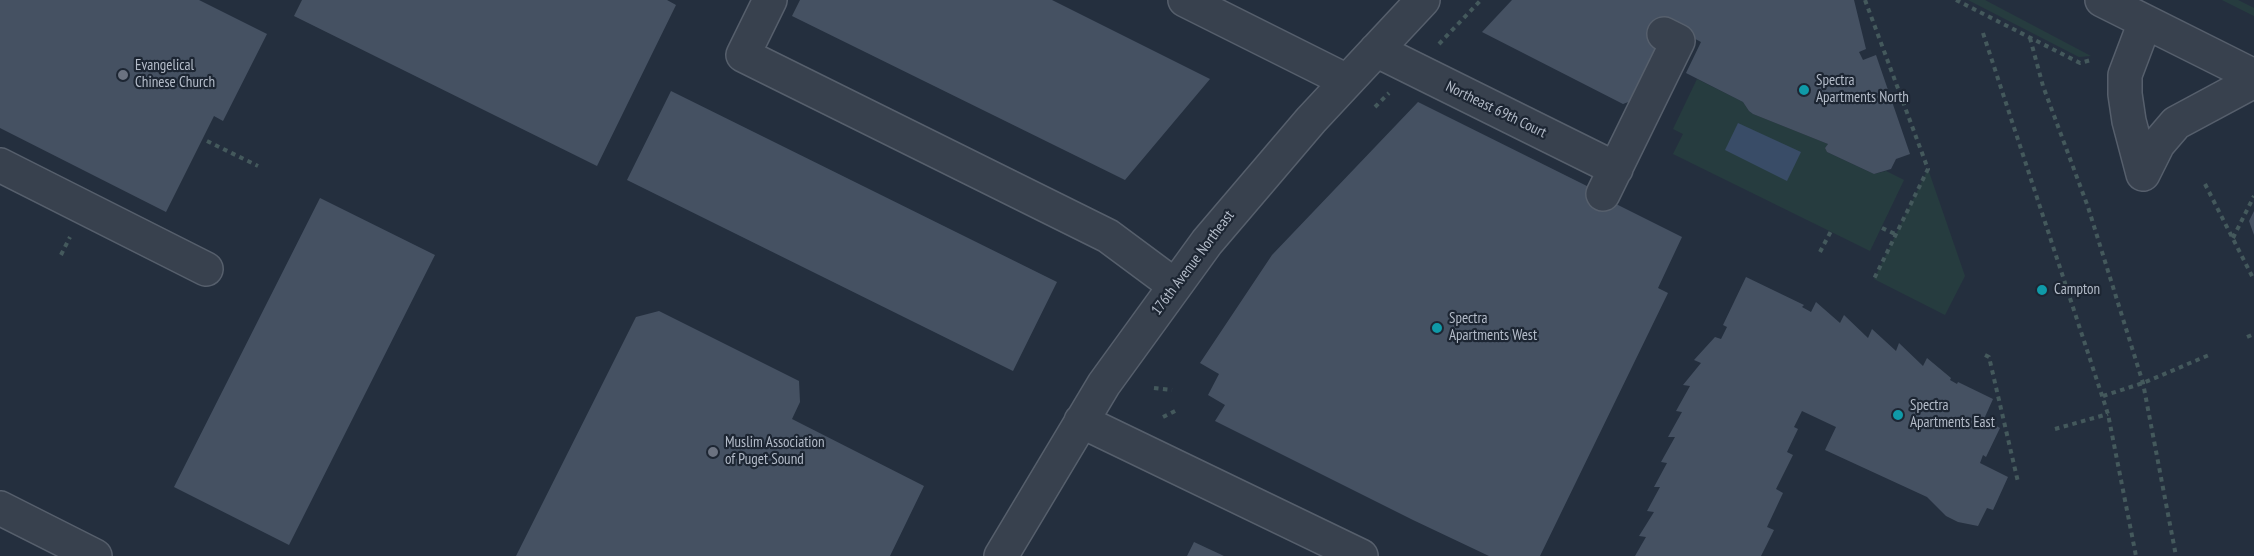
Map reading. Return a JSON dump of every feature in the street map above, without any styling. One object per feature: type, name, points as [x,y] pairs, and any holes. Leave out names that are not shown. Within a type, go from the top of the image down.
[{"type":"street","points":[[770,0],[743,55],[1108,236],[1174,285]]},
{"type":"street","points":[[1185,0],[1347,81]]},
{"type":"street","name":"176th Avenue Northeast","points":[[1000,556],[1104,384],[1174,285],[1260,178],[1423,0]]},
{"type":"street","points":[[2102,0],[2254,76]]},
{"type":"street","points":[[2145,22],[2125,75],[2129,121],[2143,174],[2158,144],[2176,123],[2254,81]]},
{"type":"street","name":"Northeast 69th Court","points":[[1376,50],[1610,182],[1678,41],[1664,34]]},
{"type":"street","points":[[0,165],[206,269]]},
{"type":"street","points":[[1081,421],[1361,556]]},
{"type":"street","points":[[0,508],[80,553]]},
{"type":"path","points":[[1864,0],[1928,169],[1874,279]]},
{"type":"path","points":[[1956,0],[2080,63],[2091,60]]},
{"type":"path","points":[[1983,33],[2103,396],[2136,556]]},
{"type":"path","points":[[2030,38],[2043,86],[2088,207],[2143,383],[2176,556]]},
{"type":"path","points":[[207,141],[258,166]]},
{"type":"path","points":[[2205,184],[2254,280]]},
{"type":"path","points":[[2233,239],[2254,196]]},
{"type":"path","points":[[1882,228],[1895,234]]},
{"type":"path","points":[[1820,252],[1831,231]]},
{"type":"path","points":[[2247,338],[2254,334]]},
{"type":"path","points":[[1985,355],[1989,357],[2018,482]]},
{"type":"path","points":[[2103,396],[2143,383],[2209,355]]},
{"type":"path","points":[[1154,388],[1172,390]]},
{"type":"path","points":[[1163,417],[1177,410]]},
{"type":"path","points":[[2055,429],[2108,414]]},
{"type":"green space","points":[[1968,0],[1985,0],[2091,56],[2079,57]]},
{"type":"green space","points":[[2222,0],[2238,0],[2254,8],[2254,16]]},
{"type":"green space","points":[[1697,79],[1743,102],[1753,114],[1828,144],[1825,148],[1827,152],[1874,174],[1886,171],[1904,180],[1870,251],[1673,154],[1683,134],[1673,129]]},
{"type":"green space","points":[[1928,169],[1965,276],[1945,315],[1874,279]]},
{"type":"water","points":[[1738,123],[1801,152],[1787,181],[1725,150]]},
{"type":"building","name":"Evangelical Chinese Church","points":[[0,0],[199,0],[267,34],[223,121],[214,116],[166,212],[0,128]]},
{"type":"building","points":[[302,0],[667,0],[676,5],[597,166],[294,16]]},
{"type":"building","points":[[800,0],[1052,0],[1210,79],[1125,180],[792,16]]},
{"type":"building","name":"Spectra Apartments North","points":[[1512,0],[1854,0],[1866,49],[1859,52],[1863,60],[1876,55],[1910,154],[1896,159],[1891,169],[1874,174],[1827,152],[1825,148],[1828,144],[1753,114],[1743,102],[1686,73],[1701,42],[1669,25],[1631,101],[1623,104],[1482,32]]},
{"type":"building","points":[[671,91],[1057,282],[1013,371],[627,180]]},
{"type":"building","name":"Spectra Apartments West","points":[[1418,102],[1603,194],[1614,203],[1682,237],[1658,288],[1668,293],[1540,556],[1489,556],[1413,520],[1215,421],[1225,405],[1208,395],[1219,374],[1200,363],[1272,255]]},
{"type":"building","points":[[320,198],[435,255],[289,545],[174,487]]},
{"type":"building","points":[[2254,211],[2254,235],[2249,221]]},
{"type":"building","name":"Spectra Apartments East","points":[[1746,277],[1804,305],[1802,307],[1811,312],[1816,302],[1840,323],[1844,315],[1868,338],[1872,329],[1896,351],[1899,343],[1923,366],[1927,358],[1951,378],[1950,380],[1993,399],[1984,419],[2000,428],[1986,457],[1983,455],[1980,463],[2008,477],[1993,510],[1987,508],[1978,526],[1958,522],[1946,516],[1927,497],[1825,450],[1836,427],[1802,411],[1794,427],[1798,429],[1787,452],[1793,455],[1776,489],[1783,493],[1767,527],[1774,530],[1761,556],[1635,556],[1646,537],[1639,536],[1654,512],[1647,511],[1660,487],[1654,487],[1667,463],[1661,462],[1675,437],[1668,437],[1682,412],[1676,411],[1690,386],[1683,385],[1701,363],[1694,360],[1715,337],[1721,339],[1727,327],[1723,325]]},
{"type":"building","name":"Muslim Association of Puget Sound","points":[[659,311],[799,381],[800,402],[792,419],[924,486],[890,556],[516,556],[636,317]]},
{"type":"building","points":[[1194,542],[1224,556],[1187,556]]},
{"type":"place","name":"Evangelical Chinese Church","points":[[123,75]]},
{"type":"place","name":"Spectra Apartments North","points":[[1804,90]]},
{"type":"place","name":"Campton","points":[[2042,290]]},
{"type":"place","name":"Spectra Apartments West","points":[[1437,328]]},
{"type":"place","name":"Spectra Apartments East","points":[[1898,415]]},
{"type":"place","name":"Muslim Association of Puget Sound","points":[[713,452]]}]
